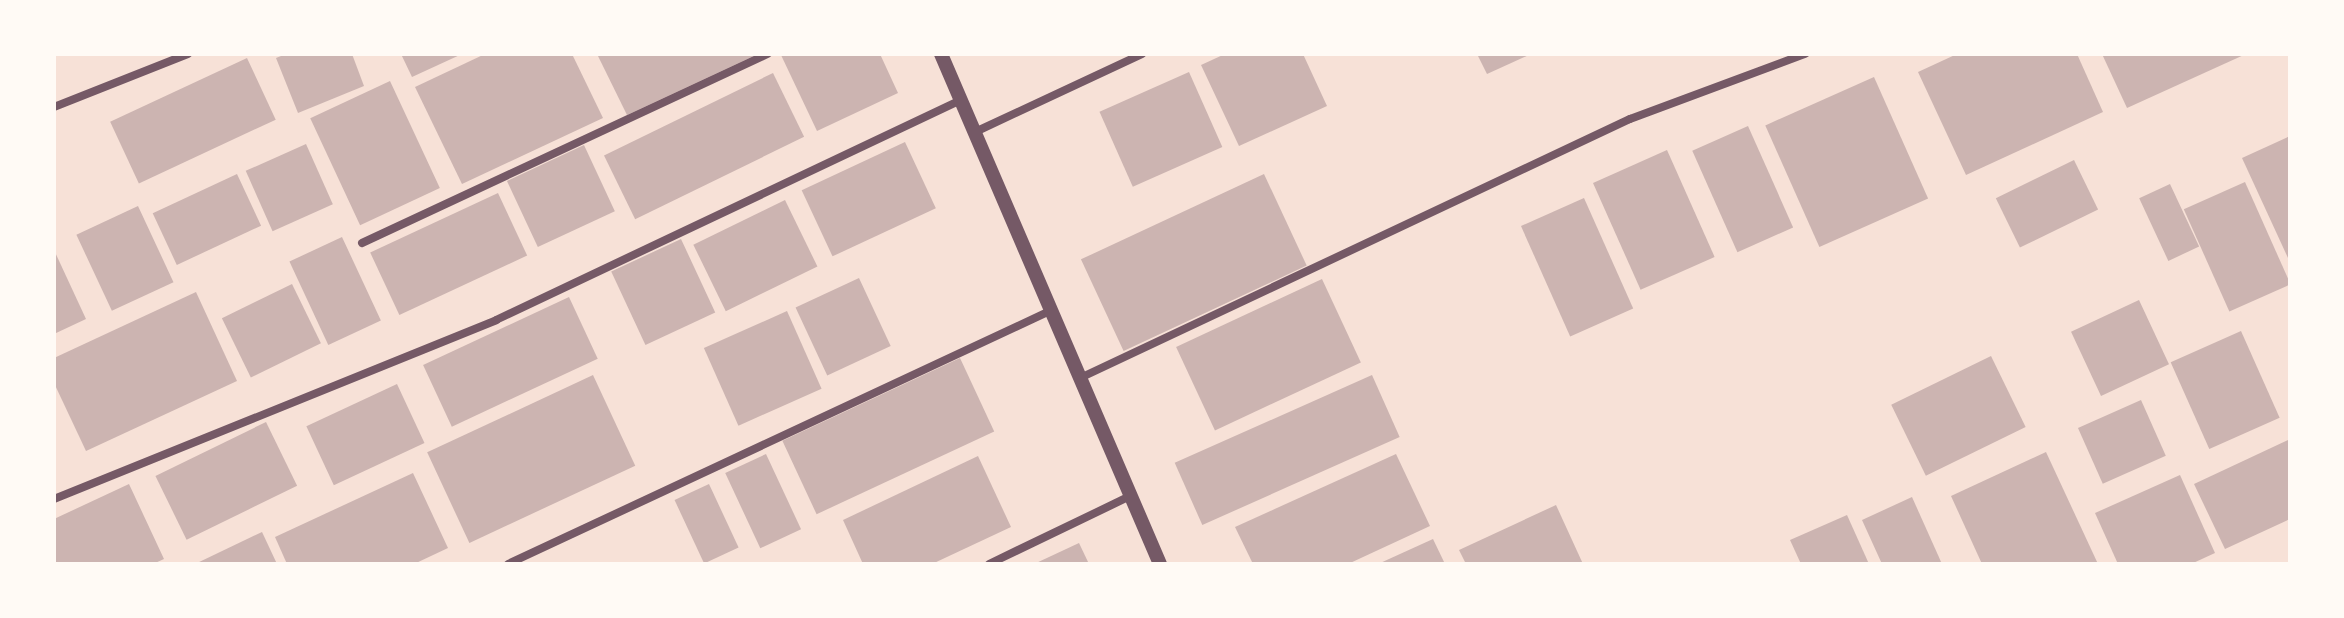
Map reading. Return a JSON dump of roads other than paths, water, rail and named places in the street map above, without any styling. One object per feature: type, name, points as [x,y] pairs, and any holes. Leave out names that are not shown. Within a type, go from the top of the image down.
[{"type":"street","points":[[54,107],[188,54]]},
{"type":"street","points":[[362,243],[768,54]]},
{"type":"street","points":[[941,54],[1052,310],[1128,497],[1160,564]]},
{"type":"street","points":[[975,132],[1142,54]]},
{"type":"street","points":[[1080,378],[1630,119],[1805,54]]},
{"type":"street","points":[[54,499],[496,320],[961,100]]},
{"type":"street","points":[[508,564],[1052,310]]},
{"type":"street","points":[[989,564],[1128,497]]}]
